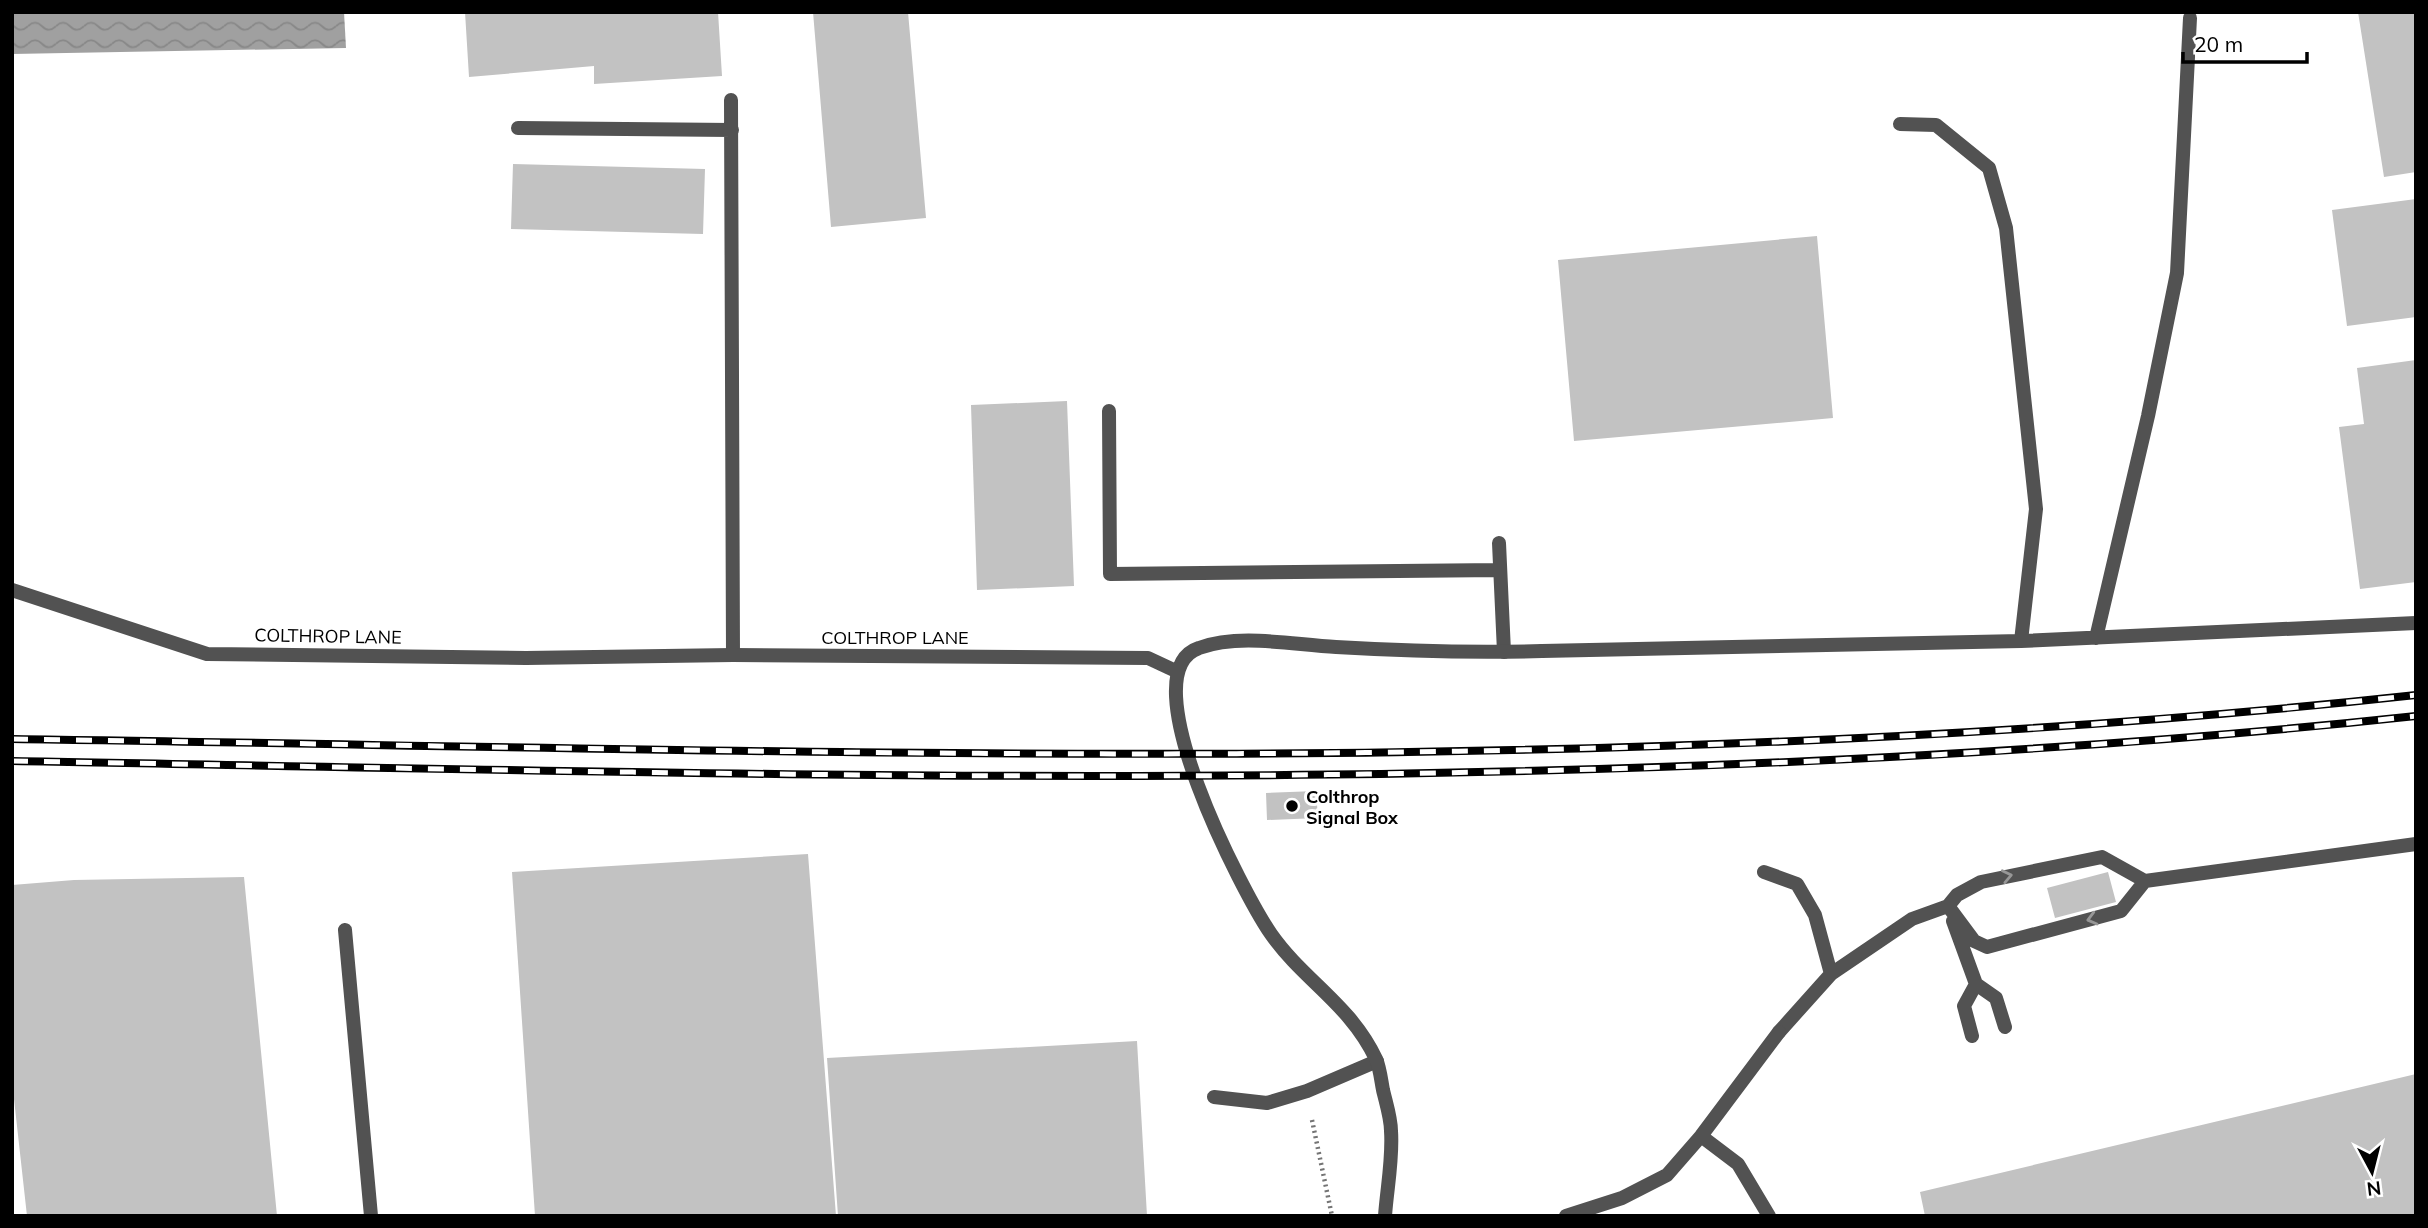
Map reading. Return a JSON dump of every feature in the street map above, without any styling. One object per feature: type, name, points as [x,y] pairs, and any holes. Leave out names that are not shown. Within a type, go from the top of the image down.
[{"type":"street","points":[[2096,638],[2148,416],[2177,273],[2190,18]]},
{"type":"street","points":[[732,100],[733,655]]},
{"type":"street","points":[[1900,124],[1936,125],[1989,168],[2006,228],[2036,509],[2021,641]]},
{"type":"street","points":[[518,128],[732,130]]},
{"type":"street","points":[[1109,411],[1110,574],[1500,570]]},
{"type":"street","points":[[1499,543],[1504,652]]},
{"type":"street","name":"COLTHROP LANE","points":[[12,590],[207,654],[526,658],[733,655],[1148,658],[1178,672]]},
{"type":"street","points":[[1385,1216],[1391,1130],[1377,1060],[1347,1011],[1300,968],[1274,938],[1250,903],[1210,815],[1180,732],[1175,706],[1178,672],[1184,656],[1197,648],[1219,643],[1504,652],[2021,641],[2416,623]]},
{"type":"street","points":[[1566,1216],[1622,1198],[1667,1175],[1702,1136],[1779,1032],[1832,974],[1912,919],[1948,906],[1957,895],[1980,882],[2102,857],[2145,881],[2416,844]]},
{"type":"street","points":[[1763,872],[1797,884],[1815,915],[1832,974]]},
{"type":"street","points":[[1948,906],[1974,940],[1987,947],[2121,911],[2145,881]]},
{"type":"street","points":[[1948,906],[1976,984],[1996,998],[2004,1027]]},
{"type":"street","points":[[345,930],[372,1216]]},
{"type":"street","points":[[1972,1036],[1964,1006],[1976,984]]},
{"type":"street","points":[[1214,1097],[1267,1103],[1307,1091],[1377,1060]]},
{"type":"street","points":[[1702,1136],[1738,1164],[1769,1216]]},
{"type":"path","points":[[1307,1091],[1332,1216]]},
{"type":"water","points":[[12,12],[344,12],[346,48],[12,54]]},
{"type":"building","points":[[465,12],[718,12],[722,76],[594,84],[594,66],[469,77]]},
{"type":"building","points":[[813,12],[908,12],[926,218],[831,227]]},
{"type":"building","points":[[2358,12],[2416,12],[2416,172],[2384,177]]},
{"type":"building","points":[[513,164],[705,169],[703,234],[511,229]]},
{"type":"building","points":[[2416,199],[2416,317],[2347,326],[2332,210]]},
{"type":"building","points":[[1817,236],[1833,418],[1574,441],[1558,260]]},
{"type":"building","points":[[2416,360],[2416,582],[2360,589],[2339,427],[2364,424],[2357,368]]},
{"type":"building","points":[[1067,401],[1074,586],[977,590],[971,405]]},
{"type":"building","name":"Colthrop Signal Box","points":[[1316,791],[1318,818],[1267,820],[1266,793]]},
{"type":"building","points":[[808,854],[836,1216],[535,1216],[512,872]]},
{"type":"building","points":[[2108,872],[2116,902],[2055,918],[2047,888]]},
{"type":"building","points":[[244,877],[277,1216],[27,1216],[12,1081],[12,885],[74,880]]},
{"type":"building","points":[[1137,1041],[1147,1216],[838,1216],[827,1058]]},
{"type":"building","points":[[2416,1074],[2416,1216],[1925,1216],[1920,1192]]},
{"type":"railway","points":[[12,739],[914,753],[1215,754],[1516,750],[1816,740],[2116,722],[2416,695]]},
{"type":"railway","points":[[12,761],[914,775],[1215,776],[1515,771],[1816,761],[2116,743],[2416,716]]},
{"type":"place","name":"Colthrop Signal Box","points":[[1292,806]]}]
